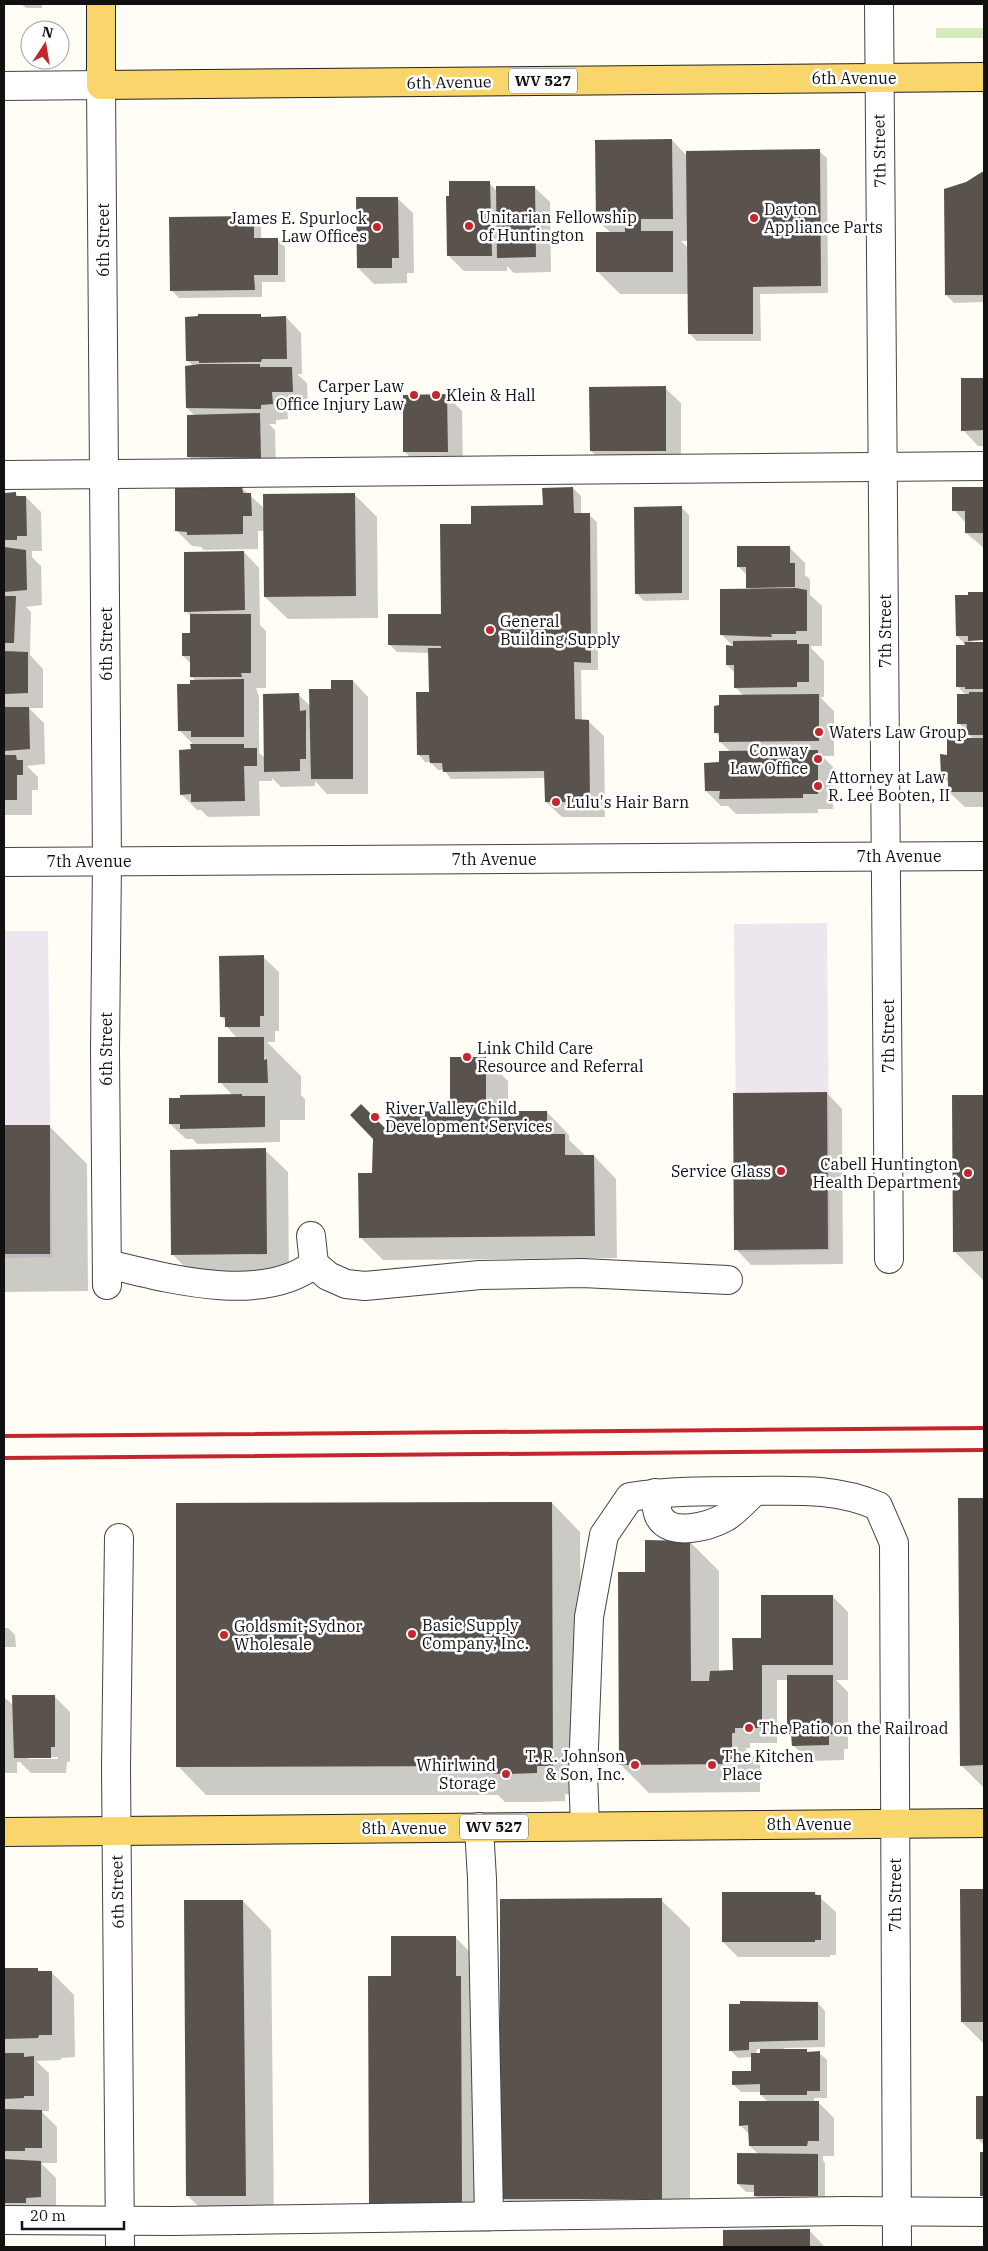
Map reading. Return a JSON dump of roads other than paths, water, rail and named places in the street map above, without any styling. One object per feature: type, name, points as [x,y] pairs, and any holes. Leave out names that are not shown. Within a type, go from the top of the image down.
[{"type":"main road","name":"6th Street","points":[[101,4],[101,85]]},
{"type":"main road","name":"6th Avenue","points":[[101,85],[984,77]]},
{"type":"main road","name":"8th Avenue","points":[[4,1832],[984,1823]]},
{"type":"street","name":"7th Street","points":[[878,4],[889,1259]]},
{"type":"street","name":"6th Avenue","points":[[4,86],[101,85]]},
{"type":"street","name":"6th Street","points":[[101,85],[108,861],[105,1050],[107,1274],[157,1276],[204,1283],[250,1286],[286,1281],[304,1272],[314,1264]]},
{"type":"street","points":[[4,475],[984,466]]},
{"type":"street","name":"7th Avenue","points":[[4,862],[984,856]]},
{"type":"street","points":[[311,1236],[314,1264],[328,1276],[346,1284],[365,1286],[480,1275],[572,1273],[728,1280]]},
{"type":"street","name":"7th Street","points":[[755,1491],[817,1490],[855,1496],[878,1506],[894,1544],[897,2247]]},
{"type":"street","points":[[655,1493],[659,1516],[668,1525],[681,1528],[697,1528],[726,1516],[755,1491]]},
{"type":"street","points":[[585,1826],[583,1773],[589,1617],[604,1535],[630,1497],[655,1493],[755,1491]]},
{"type":"street","name":"6th Street","points":[[119,1538],[116,1831],[120,2247]]},
{"type":"street","points":[[479,1828],[482,1879],[489,2216]]},
{"type":"street","points":[[4,2220],[896,2211],[984,2212]]},
{"type":"railway","points":[[4,1436],[984,1428]]},
{"type":"railway","points":[[4,1458],[984,1450]]},
{"type":"place","name":"Dayton Appliance Parts","points":[[754,218]]},
{"type":"place","name":"Unitarian Fellowship of Huntington","points":[[469,226]]},
{"type":"place","name":"James E. Spurlock Law Offices","points":[[377,227]]},
{"type":"place","name":"Carper Law Office Injury Law","points":[[414,395]]},
{"type":"place","name":"Klein & Hall","points":[[436,395]]},
{"type":"place","name":"General Building Supply","points":[[490,630]]},
{"type":"place","name":"Waters Law Group","points":[[819,732]]},
{"type":"place","name":"Conway Law Office","points":[[818,759]]},
{"type":"place","name":"Attorney at Law R. Lee Booten, II","points":[[818,786]]},
{"type":"place","name":"Lulu's Hair Barn","points":[[556,802]]},
{"type":"place","name":"Link Child Care Resource and Referral","points":[[467,1057]]},
{"type":"place","name":"River Valley Child Development Services","points":[[375,1117]]},
{"type":"place","name":"Service Glass","points":[[781,1171]]},
{"type":"place","name":"Cabell Huntington Health Department","points":[[968,1173]]},
{"type":"place","name":"Basic Supply Company, Inc.","points":[[412,1634]]},
{"type":"place","name":"Goldsmit-Sydnor Wholesale","points":[[224,1635]]},
{"type":"place","name":"The Patio on the Railroad","points":[[749,1728]]},
{"type":"place","name":"T. R. Johnson & Son, Inc.","points":[[635,1765]]},
{"type":"place","name":"The Kitchen Place","points":[[712,1765]]},
{"type":"place","name":"Whirlwind Storage","points":[[506,1774]]}]
